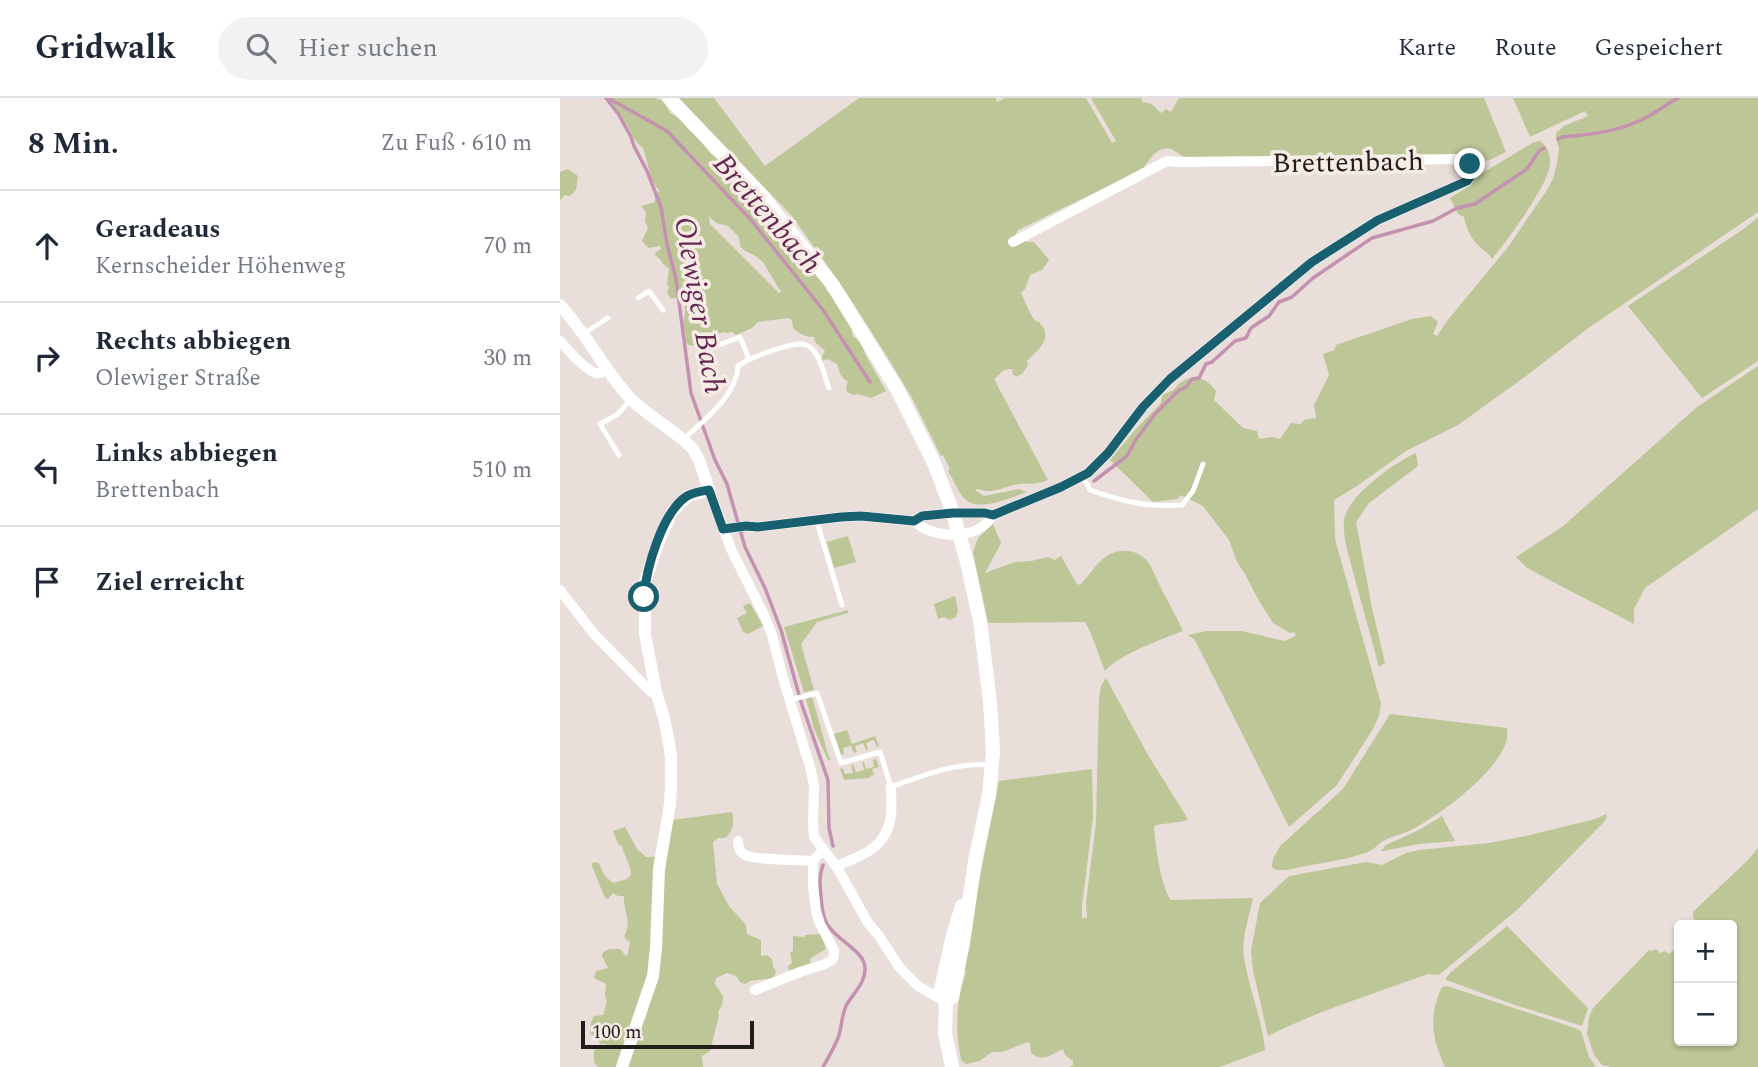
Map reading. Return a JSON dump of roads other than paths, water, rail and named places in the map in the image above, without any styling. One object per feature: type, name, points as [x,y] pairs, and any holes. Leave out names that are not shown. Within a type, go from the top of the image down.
[{"type":"main road","points":[[669,98],[763,197],[832,284],[897,389],[934,463],[960,534],[984,645],[991,715],[992,765],[989,795],[975,861],[953,935],[940,994],[946,1002],[945,1033],[952,1067]]},
{"type":"street","name":"Brettenbach","points":[[729,528],[861,516],[914,521],[921,527],[942,534],[977,530],[993,515],[1083,476],[1108,453],[1143,407],[1170,379],[1312,262],[1378,220],[1467,181],[1474,172],[1470,164],[1462,159],[1167,160],[1013,242]]},
{"type":"street","points":[[560,305],[631,399],[696,453],[709,490],[729,528],[736,560],[769,626],[793,699],[814,784],[813,833],[816,840],[836,866],[868,923],[900,968],[918,986],[946,1002]]},
{"type":"street","points":[[560,341],[595,373],[607,369]]},
{"type":"street","points":[[622,1067],[653,976],[659,869],[670,804],[671,757],[645,634],[645,582],[672,512],[688,496],[709,490]]},
{"type":"street","name":"Brettenbach","points":[[914,521],[922,516],[953,513],[993,515]]},
{"type":"street","points":[[560,590],[608,649],[650,692],[656,692]]},
{"type":"street","points":[[836,866],[873,850],[882,840],[891,817],[891,787]]},
{"type":"street","points":[[738,841],[741,852],[750,857],[813,861]]},
{"type":"street","points":[[755,990],[832,960],[834,950],[820,924],[813,886],[813,861],[823,850]]},
{"type":"lane","points":[[638,298],[649,291],[663,310]]},
{"type":"lane","points":[[583,334],[608,318]]},
{"type":"lane","points":[[710,348],[740,337],[749,359]]},
{"type":"lane","points":[[683,440],[731,389],[737,380],[738,366],[749,359],[796,344],[808,345],[817,356],[829,388]]},
{"type":"lane","points":[[619,455],[600,424],[618,414],[631,399]]},
{"type":"lane","points":[[1083,476],[1090,490],[1121,501],[1156,506],[1182,505],[1193,491],[1203,464]]},
{"type":"lane","points":[[816,519],[842,605]]},
{"type":"lane","points":[[793,699],[817,693],[841,763],[880,751],[891,787],[943,770],[972,764],[992,765]]},
{"type":"waterway","name":"Olewiger Bach","points":[[606,98],[631,137],[661,207],[676,279],[691,393],[715,460],[727,484],[745,547],[781,630],[801,702],[828,780],[829,828],[833,846]]},
{"type":"waterway","name":"Brettenbach","points":[[608,98],[667,131],[751,220],[823,310],[870,382]]},
{"type":"waterway","name":"Brettenbach","points":[[1558,139],[1630,125],[1678,98]]},
{"type":"waterway","name":"Brettenbach","points":[[1094,481],[1127,456],[1155,414],[1178,391],[1186,387],[1192,379],[1199,378],[1206,364],[1212,362],[1235,341],[1246,338],[1251,328],[1269,316],[1279,302],[1292,297],[1313,278],[1372,238],[1433,221],[1457,208],[1475,204],[1527,169],[1544,148]]},
{"type":"waterway","name":"Olewiger Bach","points":[[823,865],[820,889],[826,921],[834,933],[861,957],[865,973],[846,1006],[838,1038],[823,1067]]}]
